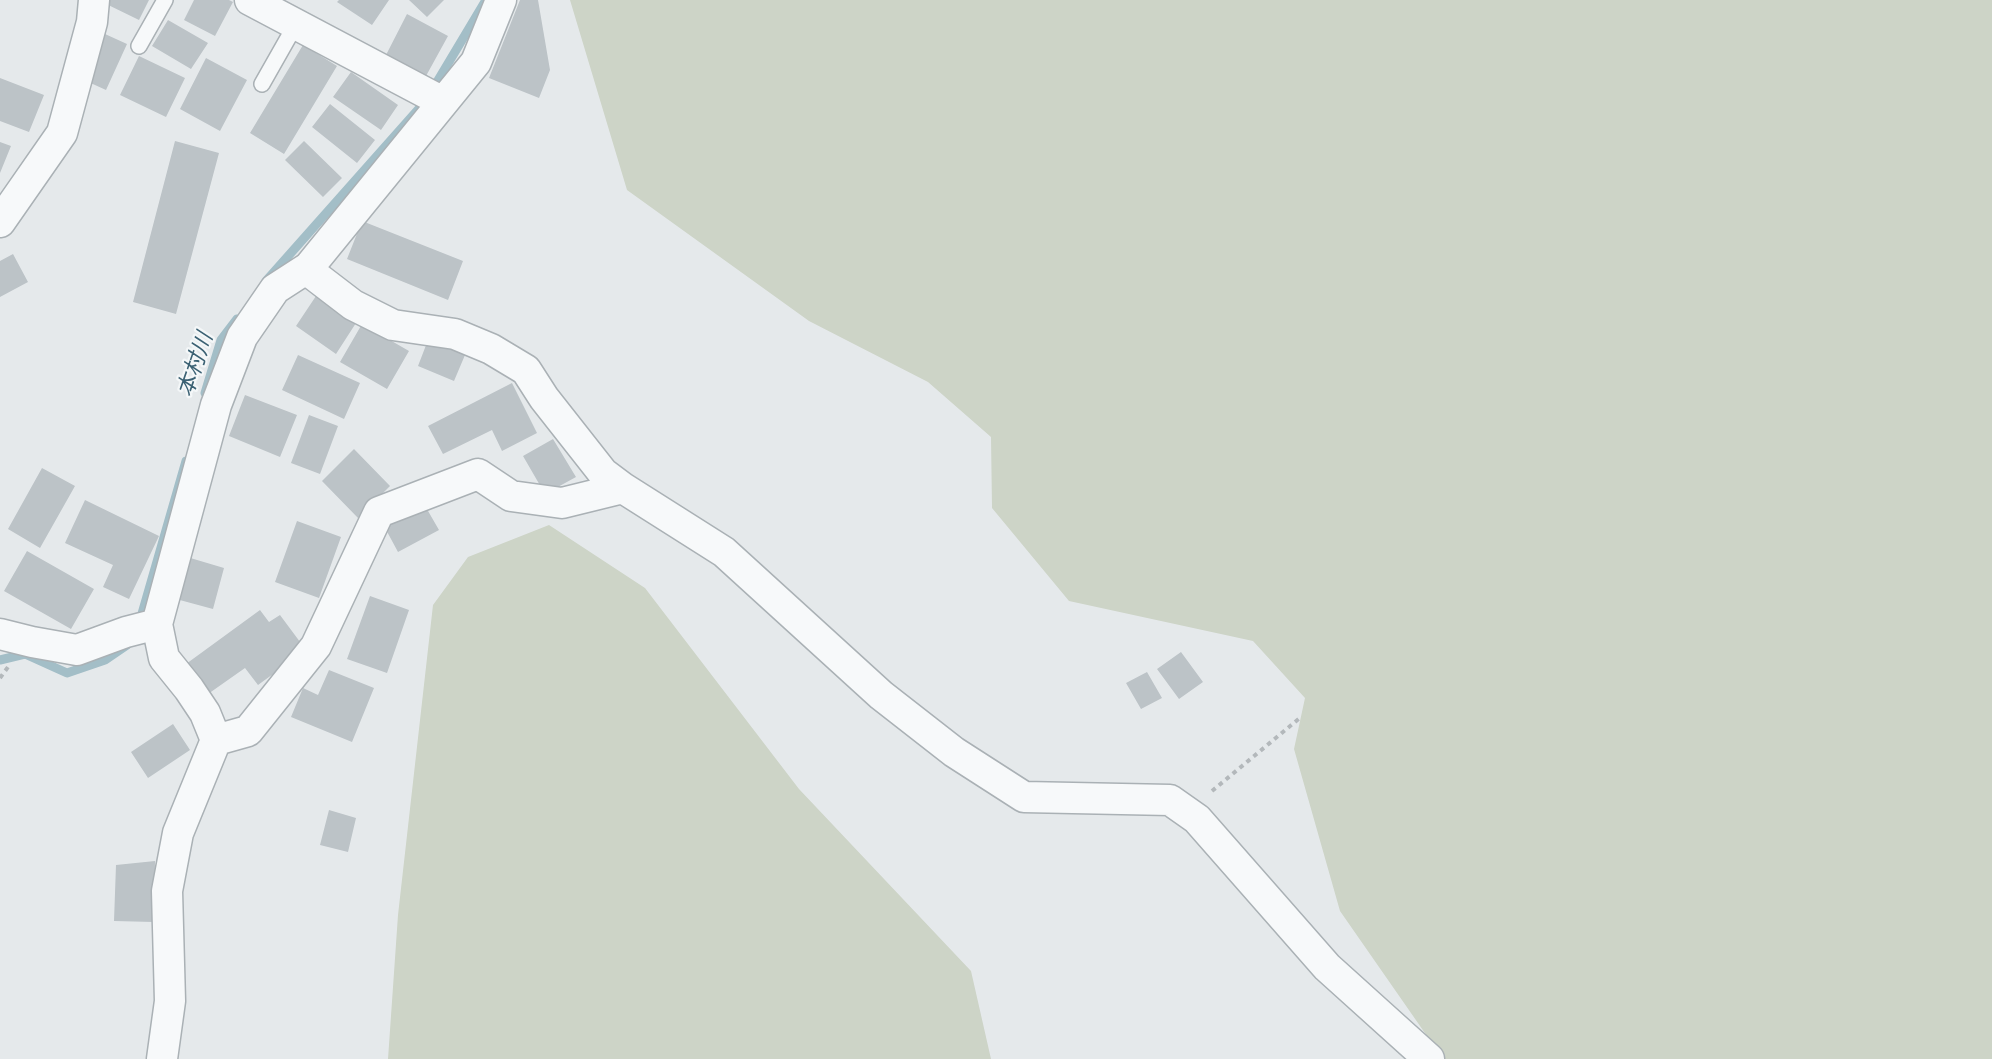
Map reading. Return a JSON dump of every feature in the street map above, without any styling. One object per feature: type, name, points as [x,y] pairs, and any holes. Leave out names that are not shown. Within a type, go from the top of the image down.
[{"type":"street","points":[[0,222],[62,132],[92,22],[94,0]]},
{"type":"street","points":[[250,0],[442,101]]},
{"type":"street","points":[[162,1059],[170,1001],[167,891],[178,833],[216,740],[205,712],[164,658],[156,624],[216,405],[242,337],[275,289],[306,269],[476,62],[501,0]]},
{"type":"street","points":[[306,269],[353,305],[393,325],[455,334],[490,349],[526,370],[544,398],[603,473],[724,552],[881,695],[954,752],[1024,797],[1170,800],[1197,819],[1328,967],[1429,1059]]},
{"type":"street","points":[[216,740],[248,731],[316,646],[379,512],[478,474],[511,496],[562,503],[623,488]]},
{"type":"street","points":[[0,634],[77,650],[156,624]]},
{"type":"lane","points":[[139,46],[165,0]]},
{"type":"lane","points":[[262,84],[297,24]]},
{"type":"path","points":[[1187,812],[1301,717]]},
{"type":"shaded area","points":[[570,0],[1992,0],[1992,1059],[1443,1059],[1340,911],[1294,749],[1305,698],[1253,641],[1069,601],[992,508],[991,437],[928,382],[809,321],[627,190]]},
{"type":"shaded area","points":[[549,525],[645,588],[799,789],[971,971],[991,1059],[388,1059],[398,915],[433,605],[468,557]]},
{"type":"building","points":[[98,0],[149,0],[139,20]]},
{"type":"building","points":[[194,0],[233,2],[215,36],[184,20]]},
{"type":"building","points":[[339,0],[389,0],[372,25],[337,2]]},
{"type":"building","points":[[409,0],[444,0],[427,17]]},
{"type":"building","points":[[520,0],[538,0],[550,70],[539,98],[489,78]]},
{"type":"building","points":[[407,14],[448,36],[426,76],[386,55]]},
{"type":"building","points":[[168,20],[208,43],[191,69],[152,46]]},
{"type":"building","points":[[105,34],[127,44],[106,90],[84,80]]},
{"type":"building","points":[[303,45],[337,66],[284,154],[250,133]]},
{"type":"building","points":[[139,56],[185,78],[166,117],[120,95]]},
{"type":"building","points":[[206,58],[247,80],[220,131],[180,109]]},
{"type":"building","points":[[351,72],[398,105],[381,130],[333,97]]},
{"type":"building","points":[[0,78],[44,95],[29,132],[0,121]]},
{"type":"building","points":[[330,104],[375,140],[357,163],[312,127]]},
{"type":"building","points":[[175,141],[219,153],[176,314],[133,302]]},
{"type":"building","points":[[304,141],[342,178],[323,197],[285,160]]},
{"type":"building","points":[[0,142],[11,146],[0,173]]},
{"type":"building","points":[[362,221],[463,261],[448,300],[347,259]]},
{"type":"building","points":[[13,254],[28,282],[0,297],[0,261]]},
{"type":"building","points":[[316,296],[356,323],[336,354],[296,326]]},
{"type":"building","points":[[362,324],[409,351],[387,389],[340,362]]},
{"type":"building","points":[[428,340],[465,355],[454,381],[418,366]]},
{"type":"building","points":[[298,355],[360,383],[344,419],[282,390]]},
{"type":"building","points":[[512,383],[537,433],[502,451],[492,430],[443,454],[428,426]]},
{"type":"building","points":[[245,395],[297,415],[280,457],[229,436]]},
{"type":"building","points":[[309,415],[338,426],[320,474],[291,463]]},
{"type":"building","points":[[553,439],[576,477],[545,494],[523,456]]},
{"type":"building","points":[[354,449],[390,486],[358,518],[322,481]]},
{"type":"building","points":[[42,468],[75,486],[40,548],[8,529]]},
{"type":"building","points":[[85,500],[159,536],[129,599],[103,587],[113,565],[65,543]]},
{"type":"building","points":[[424,504],[439,530],[398,552],[384,526]]},
{"type":"building","points":[[297,521],[341,537],[319,598],[275,582]]},
{"type":"building","points":[[27,551],[94,589],[71,629],[4,591]]},
{"type":"building","points":[[187,557],[224,568],[213,609],[176,599]]},
{"type":"building","points":[[370,596],[409,610],[387,673],[347,659]]},
{"type":"building","points":[[260,610],[269,622],[280,615],[306,650],[258,685],[245,668],[208,694],[186,664]]},
{"type":"building","points":[[1181,652],[1203,682],[1179,699],[1157,669]]},
{"type":"building","points":[[329,670],[374,688],[352,742],[291,717],[303,688],[318,695]]},
{"type":"building","points":[[1147,672],[1162,698],[1141,709],[1126,683]]},
{"type":"building","points":[[173,724],[190,750],[148,778],[131,752]]},
{"type":"building","points":[[329,810],[356,818],[348,852],[320,845]]},
{"type":"building","points":[[155,861],[154,922],[114,921],[116,865]]},
{"type":"waterway","name":"本村川","points":[[431,92],[486,0]]},
{"type":"waterway","name":"本村川","points":[[266,281],[424,103]]},
{"type":"waterway","name":"本村川","points":[[205,393],[221,340],[237,319]]},
{"type":"waterway","name":"本村川","points":[[139,624],[186,461]]},
{"type":"waterway","name":"本村川","points":[[0,660],[25,654],[67,673],[105,660],[127,645]]}]
